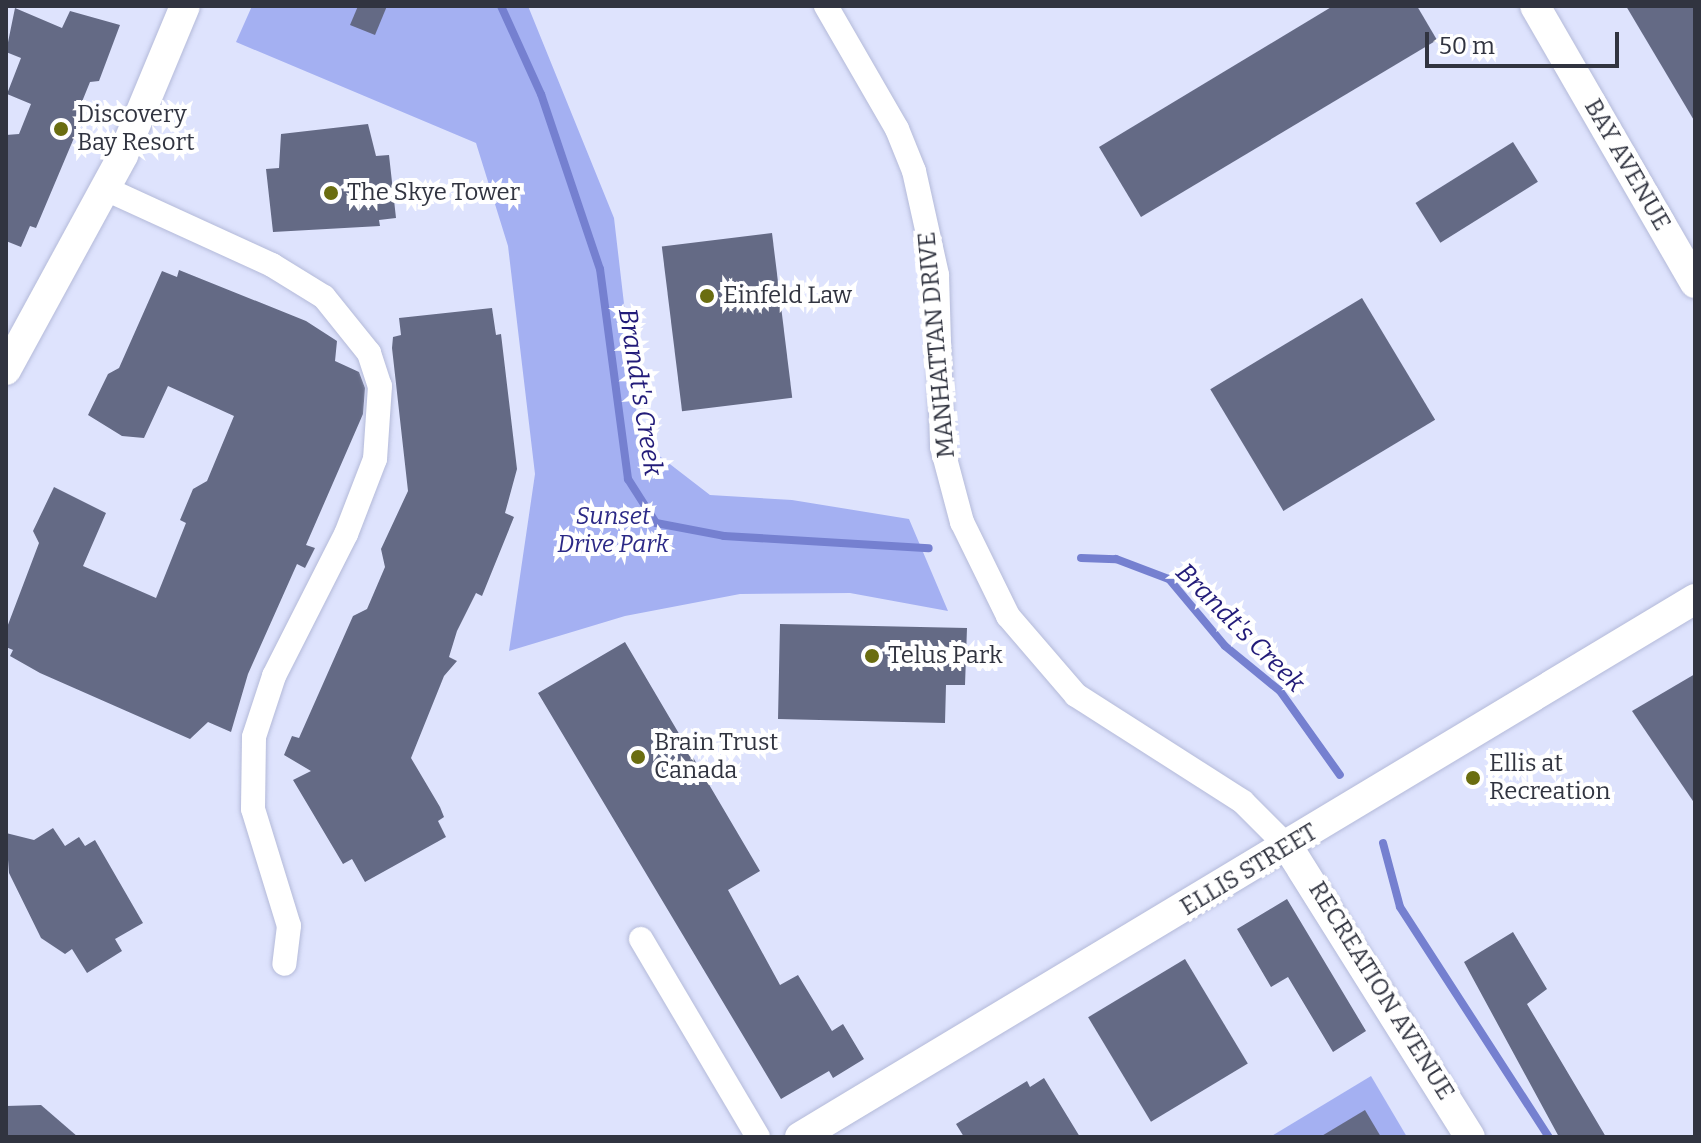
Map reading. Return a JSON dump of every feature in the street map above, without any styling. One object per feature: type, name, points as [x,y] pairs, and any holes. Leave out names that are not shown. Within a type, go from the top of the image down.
[{"type":"street","points":[[6,370],[106,189],[185,6]]},
{"type":"street","name":"MANHATTAN DRIVE","points":[[826,6],[897,129],[914,171],[937,275],[942,447],[962,522],[1008,616],[1076,695],[1243,802],[1288,847]]},
{"type":"street","name":"BAY AVENUE","points":[[1535,6],[1695,283]]},
{"type":"street","points":[[106,189],[272,265],[324,297],[363,344],[380,386],[375,459],[346,534],[274,676],[254,737],[253,809],[289,926],[284,964]]},
{"type":"street","name":"ELLIS STREET","points":[[800,1137],[1288,847],[1695,599]]},
{"type":"street","name":"RECREATION AVENUE","points":[[1288,847],[1470,1137]]},
{"type":"street","points":[[641,939],[758,1137]]},
{"type":"green space","name":"Sunset Drive Park","points":[[252,6],[528,6],[614,218],[640,441],[710,495],[792,500],[909,519],[948,611],[850,593],[740,594],[625,616],[509,651],[535,474],[508,246],[476,143],[236,42]]},
{"type":"green space","points":[[1371,1076],[1407,1137],[1270,1137]]},
{"type":"building","points":[[358,6],[387,6],[375,35],[350,25]]},
{"type":"building","points":[[1333,6],[1417,6],[1437,40],[1141,217],[1099,147]]},
{"type":"building","points":[[1626,6],[1695,6],[1695,122]]},
{"type":"building","name":"Discovery Bay Resort","points":[[15,8],[62,28],[70,11],[120,25],[99,81],[90,82],[75,119],[79,126],[36,228],[30,226],[21,247],[6,241],[6,135],[19,134],[31,104],[7,94],[21,58],[6,52]]},
{"type":"building","name":"The Skye Tower","points":[[368,124],[376,156],[389,155],[396,218],[379,220],[380,226],[273,232],[266,169],[279,168],[281,134]]},
{"type":"building","points":[[1513,142],[1538,182],[1440,243],[1415,203]]},
{"type":"building","points":[[772,233],[792,398],[682,411],[662,247]]},
{"type":"building","points":[[179,270],[306,321],[337,341],[335,361],[359,372],[365,388],[363,414],[306,545],[315,548],[305,568],[297,564],[248,674],[231,732],[208,722],[190,739],[40,673],[10,656],[13,650],[6,647],[6,630],[39,543],[33,531],[54,487],[106,513],[83,566],[156,598],[186,523],[180,520],[193,489],[207,481],[234,416],[168,386],[144,438],[122,436],[88,415],[108,374],[119,368],[162,271],[177,277]]},
{"type":"building","points":[[1362,298],[1435,420],[1283,511],[1210,389]]},
{"type":"building","points":[[492,308],[496,335],[501,334],[517,469],[505,513],[514,517],[482,596],[476,593],[457,631],[449,657],[457,661],[444,676],[411,758],[440,807],[444,817],[438,821],[446,837],[365,882],[352,859],[343,864],[293,780],[311,771],[284,755],[292,736],[299,738],[353,616],[367,609],[385,567],[381,549],[408,491],[392,348],[393,337],[401,335],[399,318]]},
{"type":"building","name":"Telus Park","points":[[780,624],[967,628],[965,685],[946,685],[945,723],[778,719]]},
{"type":"building","points":[[625,642],[760,871],[728,890],[780,985],[798,975],[832,1031],[843,1024],[864,1059],[833,1078],[829,1071],[781,1099],[538,693]]},
{"type":"building","points":[[1695,674],[1695,804],[1632,711]]},
{"type":"building","points":[[53,828],[65,846],[79,837],[85,846],[95,840],[143,923],[115,939],[122,951],[87,973],[72,949],[65,954],[41,938],[9,873],[6,833],[34,840]]},
{"type":"building","points":[[1287,899],[1366,1031],[1333,1052],[1288,977],[1271,987],[1237,929]]},
{"type":"building","points":[[1513,932],[1547,989],[1527,1004],[1606,1137],[1559,1137],[1464,962]]},
{"type":"building","points":[[1185,959],[1248,1064],[1151,1122],[1088,1017]]},
{"type":"building","points":[[1044,1078],[1080,1137],[964,1137],[956,1124],[1027,1081],[1030,1087]]},
{"type":"building","points":[[41,1105],[78,1137],[6,1137],[6,1106]]},
{"type":"building","points":[[1365,1110],[1381,1137],[1320,1137]]},
{"type":"waterway","name":"Brandt's Creek","points":[[501,6],[541,94],[600,269],[628,479],[656,523],[724,536],[929,548]]},
{"type":"waterway","name":"Brandt's Creek","points":[[1081,558],[1116,559],[1169,579],[1225,646],[1280,691],[1340,775]]},
{"type":"waterway","name":"Brandt's Creek","points":[[1383,843],[1400,907],[1549,1137]]},
{"type":"place","name":"Discovery Bay Resort","points":[[61,129]]},
{"type":"place","name":"The Skye Tower","points":[[331,193]]},
{"type":"place","name":"Einfeld Law","points":[[707,296]]},
{"type":"place","name":"Telus Park","points":[[872,656]]},
{"type":"place","name":"Brain Trust Canada","points":[[638,757]]},
{"type":"place","name":"Ellis at Recreation","points":[[1473,778]]}]
